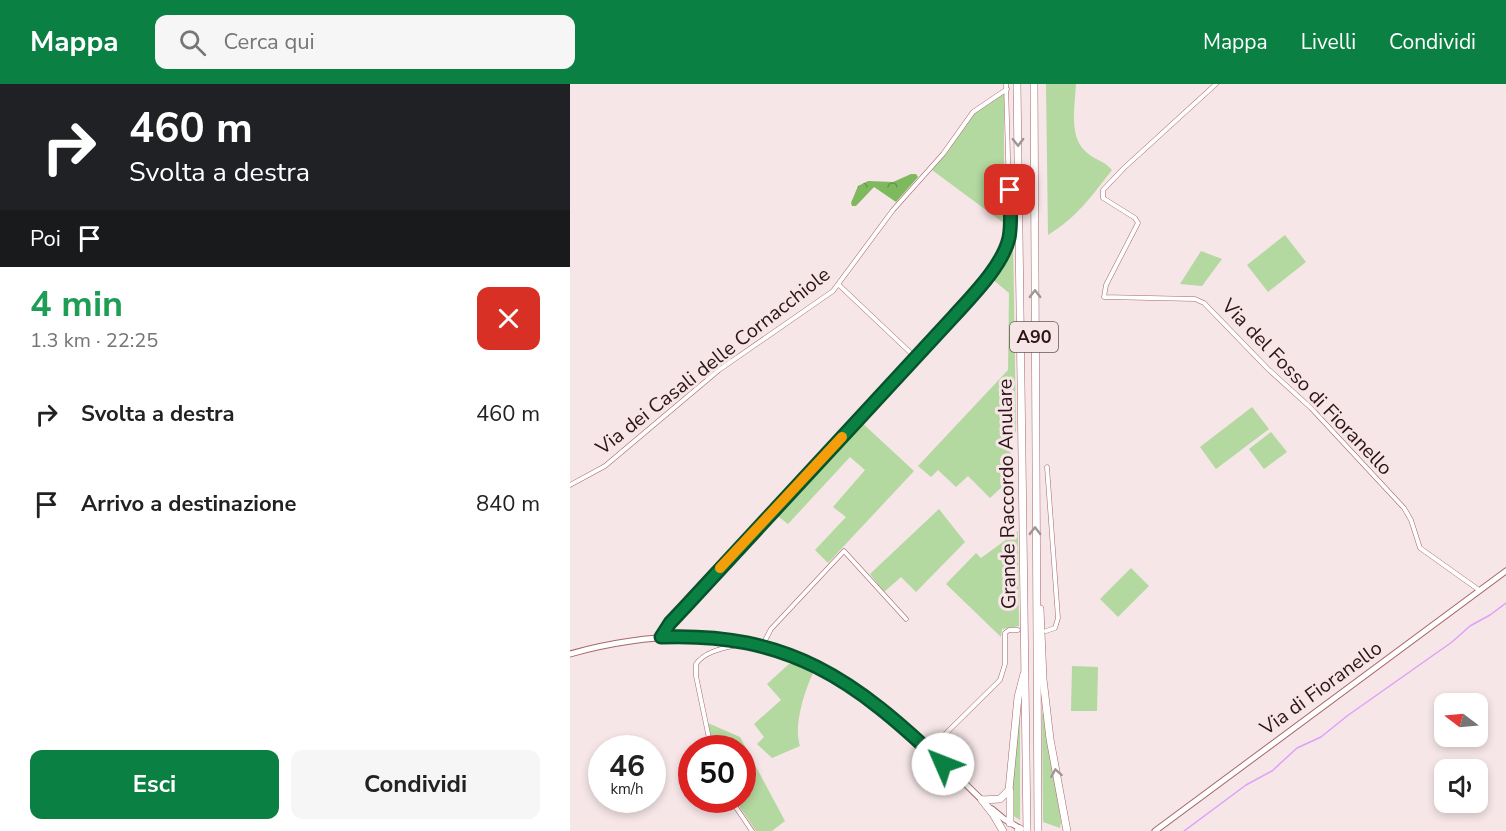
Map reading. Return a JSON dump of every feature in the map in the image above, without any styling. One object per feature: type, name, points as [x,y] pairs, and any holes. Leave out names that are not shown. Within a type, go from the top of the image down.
[{"type":"highway","name":"Grande Raccordo Anulare","points":[[1017,84],[1026,668],[1027,805],[1023,831]]},
{"type":"highway","name":"Grande Raccordo Anulare","points":[[1034,84],[1038,831]]},
{"type":"highway","points":[[1036,589],[1041,619],[1043,679],[1050,739],[1067,831]]},
{"type":"highway","points":[[1010,823],[1010,782],[1018,697],[1026,668]]},
{"type":"highway","points":[[982,800],[1002,798],[1008,792],[1010,782]]},
{"type":"highway","points":[[982,800],[1003,831]]},
{"type":"main road","name":"Via di Fioranello","points":[[1155,831],[1506,571]]},
{"type":"main road","points":[[570,654],[600,646],[661,637],[687,637],[746,643],[796,656],[848,683],[874,701],[982,800],[1023,831]]},
{"type":"street","name":"Via del Fosso di Fioranello","points":[[1216,84],[1124,168],[1102,192],[1104,200],[1138,221],[1106,285],[1104,297],[1195,299],[1204,303],[1268,369],[1311,408],[1404,508],[1411,520],[1420,548],[1479,591]]},
{"type":"street","name":"Via dei Casali delle Cornacchiole","points":[[570,485],[605,466],[719,370],[820,302],[839,285],[893,210],[943,154],[973,112],[1006,86]]},
{"type":"street","points":[[661,637],[670,623],[980,285],[1001,257],[1008,242],[1010,213],[1006,86]]},
{"type":"street","points":[[839,285],[915,357]]},
{"type":"street","points":[[1046,631],[1054,628],[1058,618],[1047,467]]},
{"type":"street","points":[[762,646],[771,629],[845,551],[906,619]]},
{"type":"street","points":[[929,750],[998,683],[1005,667],[1005,633],[1009,630],[1018,630]]},
{"type":"street","points":[[708,735],[696,676],[696,664],[700,658],[716,650],[746,643]]},
{"type":"street","points":[[740,813],[752,831]]},
{"type":"green space","points":[[1046,84],[1076,84],[1074,119],[1076,136],[1087,153],[1112,170],[1075,214],[1048,235]]},
{"type":"green space","points":[[1004,93],[1004,165],[998,166],[997,205],[1006,205],[1005,224],[932,170],[975,112]]},
{"type":"green space","points":[[916,174],[918,177],[896,202],[874,187],[856,206],[852,206],[851,203],[858,186],[868,181],[893,182]]},
{"type":"green space","points":[[1285,235],[1306,262],[1268,292],[1247,265]]},
{"type":"green space","points":[[1013,237],[1016,432],[1009,439],[1012,469],[1000,481],[1004,485],[990,498],[968,476],[956,487],[938,470],[931,477],[918,466],[1008,370],[1009,293],[991,278],[1008,252]]},
{"type":"green space","points":[[1201,251],[1222,259],[1202,286],[1180,284]]},
{"type":"green space","points":[[1252,407],[1269,429],[1216,469],[1200,447]]},
{"type":"green space","points":[[860,421],[914,471],[828,563],[815,550],[846,517],[833,507],[865,470],[850,457],[788,524],[775,514]]},
{"type":"green space","points":[[1271,432],[1287,452],[1264,469],[1249,449]]},
{"type":"green space","points":[[939,509],[965,542],[916,592],[901,577],[884,592],[870,574]]},
{"type":"green space","points":[[1018,531],[1019,626],[1002,629],[1001,637],[946,584],[976,553],[981,558]]},
{"type":"green space","points":[[1131,568],[1149,586],[1118,617],[1100,599]]},
{"type":"green space","points":[[801,662],[815,669],[807,687],[799,718],[800,746],[772,758],[757,744],[764,737],[754,724],[781,700],[767,684],[789,664]]},
{"type":"green space","points":[[1072,666],[1098,667],[1097,711],[1071,711]]},
{"type":"green space","points":[[1020,709],[1020,820],[1012,815],[1012,786]]},
{"type":"green space","points":[[1042,713],[1044,713],[1061,822],[1060,828],[1043,822]]},
{"type":"green space","points":[[708,723],[735,735],[711,735]]},
{"type":"green space","points":[[756,767],[785,821],[772,831],[756,831],[744,813],[756,813]]},
{"type":"waterway","points":[[1184,831],[1246,785],[1272,771],[1297,748],[1321,737],[1452,642],[1470,626],[1506,603]]},
{"type":"slow traffic","points":[[720,568],[842,437]]},
{"type":"route","points":[[943,764],[874,701],[840,679],[799,658],[769,647],[746,643],[674,636],[661,637],[670,623],[855,424],[980,285],[1001,257],[1008,242],[1010,190]]}]
